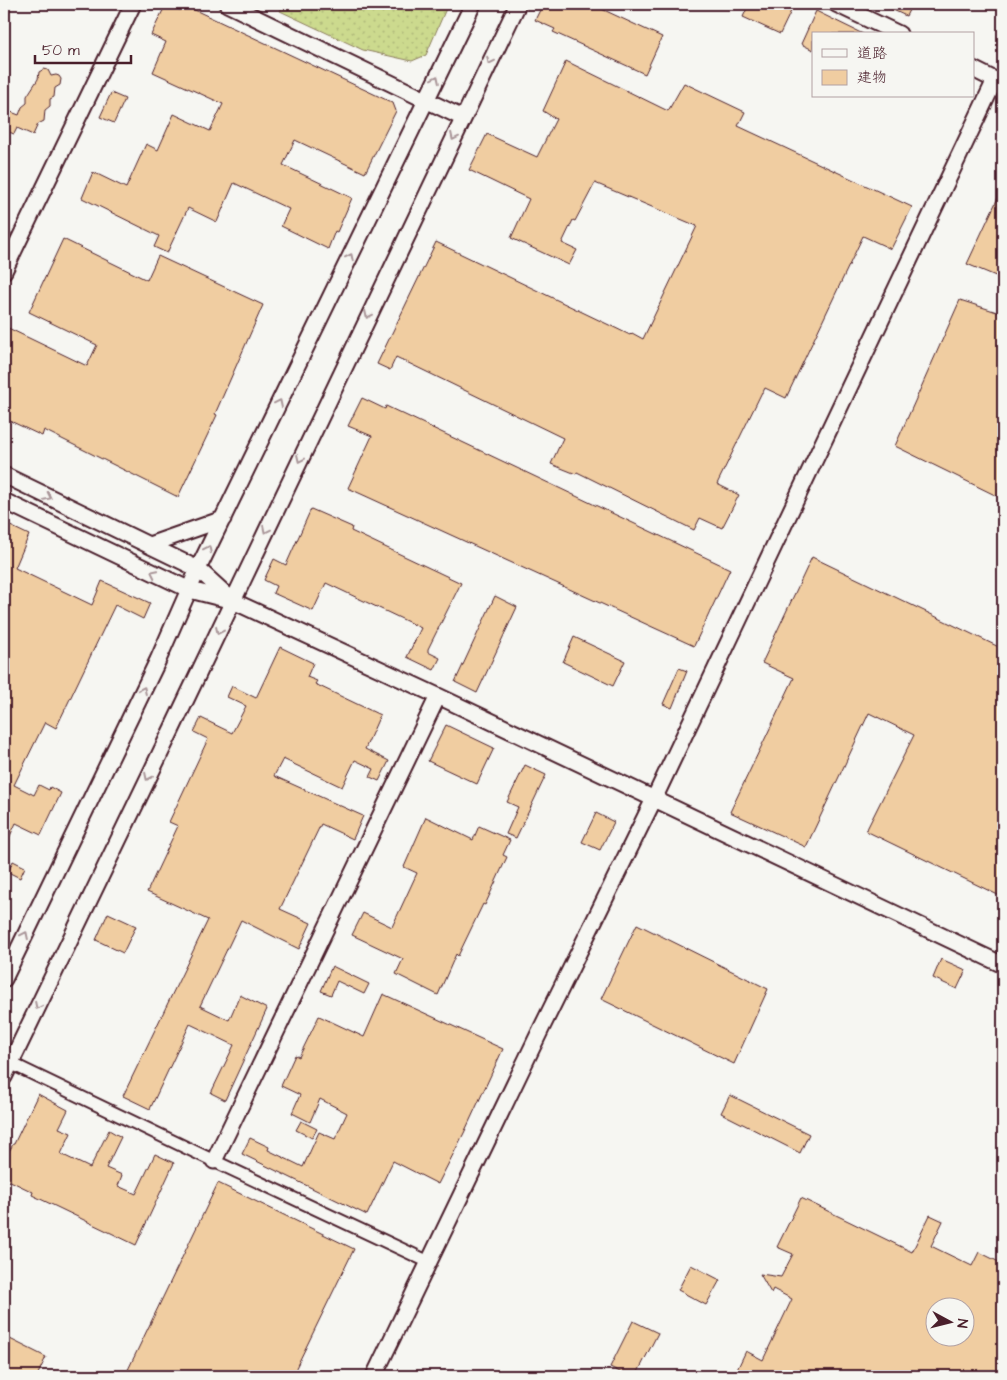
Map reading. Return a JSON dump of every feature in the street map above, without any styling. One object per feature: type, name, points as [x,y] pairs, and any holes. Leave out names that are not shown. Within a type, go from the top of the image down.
[{"type":"street","points":[[4,272],[133,4]]},
{"type":"street","points":[[227,4],[463,118]]},
{"type":"street","points":[[4,979],[222,519],[473,4]]},
{"type":"street","points":[[429,1262],[6,1066],[233,601],[518,4]]},
{"type":"street","points":[[836,4],[895,32]]},
{"type":"street","points":[[374,1376],[999,82],[974,70]]},
{"type":"street","points":[[4,476],[198,570],[233,601]]},
{"type":"street","points":[[4,501],[190,590],[233,601],[438,696],[1003,965]]},
{"type":"street","points":[[149,546],[222,519]]},
{"type":"street","points":[[214,1161],[438,696]]},
{"type":"green space","points":[[284,4],[448,4],[426,55],[412,61],[363,50],[280,11]]},
{"type":"building","points":[[166,4],[180,10],[182,4],[393,103],[396,111],[365,173],[295,140],[283,165],[352,198],[328,249],[281,226],[289,209],[234,183],[217,222],[188,208],[167,253],[154,247],[159,236],[82,198],[93,172],[126,188],[146,144],[158,150],[174,114],[210,131],[223,104],[153,72],[166,42],[151,35]]},
{"type":"building","points":[[543,4],[591,4],[662,37],[645,74],[553,32],[555,29],[535,20]]},
{"type":"building","points":[[749,4],[781,4],[792,9],[780,34],[743,17]]},
{"type":"building","points":[[880,4],[912,4],[906,16]]},
{"type":"building","points":[[816,11],[859,32],[812,32],[812,50],[801,44]]},
{"type":"building","points":[[566,61],[668,111],[684,83],[745,112],[738,126],[912,207],[891,249],[863,236],[786,398],[765,388],[762,392],[717,484],[739,495],[722,528],[700,518],[694,530],[577,472],[576,474],[551,464],[563,438],[396,357],[390,370],[377,364],[436,242],[630,335],[632,333],[643,339],[697,226],[595,183],[562,243],[577,250],[569,265],[511,238],[529,199],[469,170],[487,134],[537,157],[556,119],[543,111]]},
{"type":"building","points":[[44,69],[48,70],[51,76],[56,75],[61,79],[60,85],[55,88],[54,97],[50,99],[50,106],[45,110],[44,121],[38,124],[33,135],[17,128],[14,134],[4,130],[11,112],[19,115],[22,107],[27,103],[27,96],[38,79],[39,72]]},
{"type":"building","points":[[111,93],[125,99],[114,123],[100,117]]},
{"type":"building","points":[[1003,187],[1003,279],[967,264]]},
{"type":"building","points":[[63,239],[147,280],[158,256],[263,305],[215,414],[217,415],[178,497],[44,430],[42,436],[4,418],[4,326],[87,366],[97,345],[29,312]]},
{"type":"building","points":[[960,300],[1003,314],[1003,499],[895,446]]},
{"type":"building","points":[[362,398],[385,409],[386,406],[730,569],[694,646],[348,488],[372,436],[348,426]]},
{"type":"building","points":[[311,509],[352,527],[351,531],[461,583],[428,649],[428,652],[440,658],[434,670],[407,657],[421,628],[326,583],[313,611],[273,593],[276,586],[264,580],[274,559],[286,565]]},
{"type":"building","points":[[4,523],[29,535],[15,568],[92,605],[102,581],[150,603],[143,619],[115,605],[56,728],[45,722],[14,785],[34,795],[39,785],[49,790],[50,787],[61,793],[41,835],[16,823],[4,849]]},
{"type":"building","points":[[812,557],[1003,649],[1003,889],[1000,896],[866,831],[914,735],[869,713],[806,847],[730,812],[794,678],[762,663]]},
{"type":"building","points":[[495,596],[517,607],[477,693],[455,682]]},
{"type":"building","points":[[574,637],[625,661],[613,686],[563,662]]},
{"type":"building","points":[[280,647],[313,663],[307,677],[317,681],[315,684],[380,715],[365,749],[389,761],[379,781],[370,777],[374,769],[355,760],[342,787],[283,759],[274,776],[363,816],[353,839],[321,824],[280,909],[311,923],[299,949],[241,920],[200,1006],[229,1020],[240,995],[267,1009],[225,1100],[211,1093],[234,1045],[190,1024],[150,1109],[123,1096],[208,920],[147,892],[178,826],[169,822],[208,739],[194,732],[201,718],[232,733],[246,706],[227,697],[232,686],[256,698]]},
{"type":"building","points":[[679,668],[687,671],[672,708],[663,704]]},
{"type":"building","points":[[446,725],[494,748],[477,784],[428,761]]},
{"type":"building","points":[[525,765],[546,775],[516,838],[506,834],[518,807],[507,802]]},
{"type":"building","points":[[596,813],[614,822],[600,850],[582,842]]},
{"type":"building","points":[[426,817],[473,840],[479,826],[510,840],[503,855],[507,857],[485,905],[483,904],[458,956],[456,954],[438,995],[396,974],[403,959],[352,935],[363,913],[392,927],[417,873],[404,867]]},
{"type":"building","points":[[13,861],[25,867],[20,878],[8,872]]},
{"type":"building","points":[[108,913],[136,926],[123,953],[96,940]]},
{"type":"building","points":[[637,924],[768,989],[734,1064],[601,999]]},
{"type":"building","points":[[941,959],[966,970],[957,989],[933,978]]},
{"type":"building","points":[[332,966],[369,984],[364,994],[337,981],[331,995],[321,991]]},
{"type":"building","points":[[383,994],[503,1049],[438,1184],[393,1161],[367,1215],[242,1154],[250,1138],[269,1147],[268,1150],[303,1167],[319,1132],[335,1139],[347,1113],[320,1099],[310,1122],[292,1113],[300,1095],[281,1086],[295,1055],[299,1057],[319,1016],[364,1037]]},
{"type":"building","points":[[38,1094],[68,1110],[59,1128],[71,1133],[61,1154],[90,1168],[109,1130],[121,1137],[106,1168],[122,1175],[118,1186],[136,1194],[155,1154],[174,1163],[136,1245],[32,1195],[33,1192],[4,1178],[4,1161]]},
{"type":"building","points":[[730,1095],[809,1134],[800,1153],[721,1113]]},
{"type":"building","points":[[301,1121],[317,1129],[312,1138],[296,1130]]},
{"type":"building","points":[[218,1183],[354,1249],[292,1376],[125,1376]]},
{"type":"building","points":[[801,1198],[912,1252],[930,1215],[943,1221],[931,1246],[972,1266],[979,1252],[1003,1264],[1003,1376],[734,1376],[746,1351],[763,1360],[792,1299],[773,1289],[771,1293],[760,1274],[781,1277],[793,1254],[777,1247]]},
{"type":"building","points":[[691,1265],[720,1280],[706,1305],[678,1290]]},
{"type":"building","points":[[633,1321],[658,1333],[636,1376],[628,1376],[610,1367]]},
{"type":"building","points":[[4,1336],[46,1357],[37,1376],[4,1376]]}]
